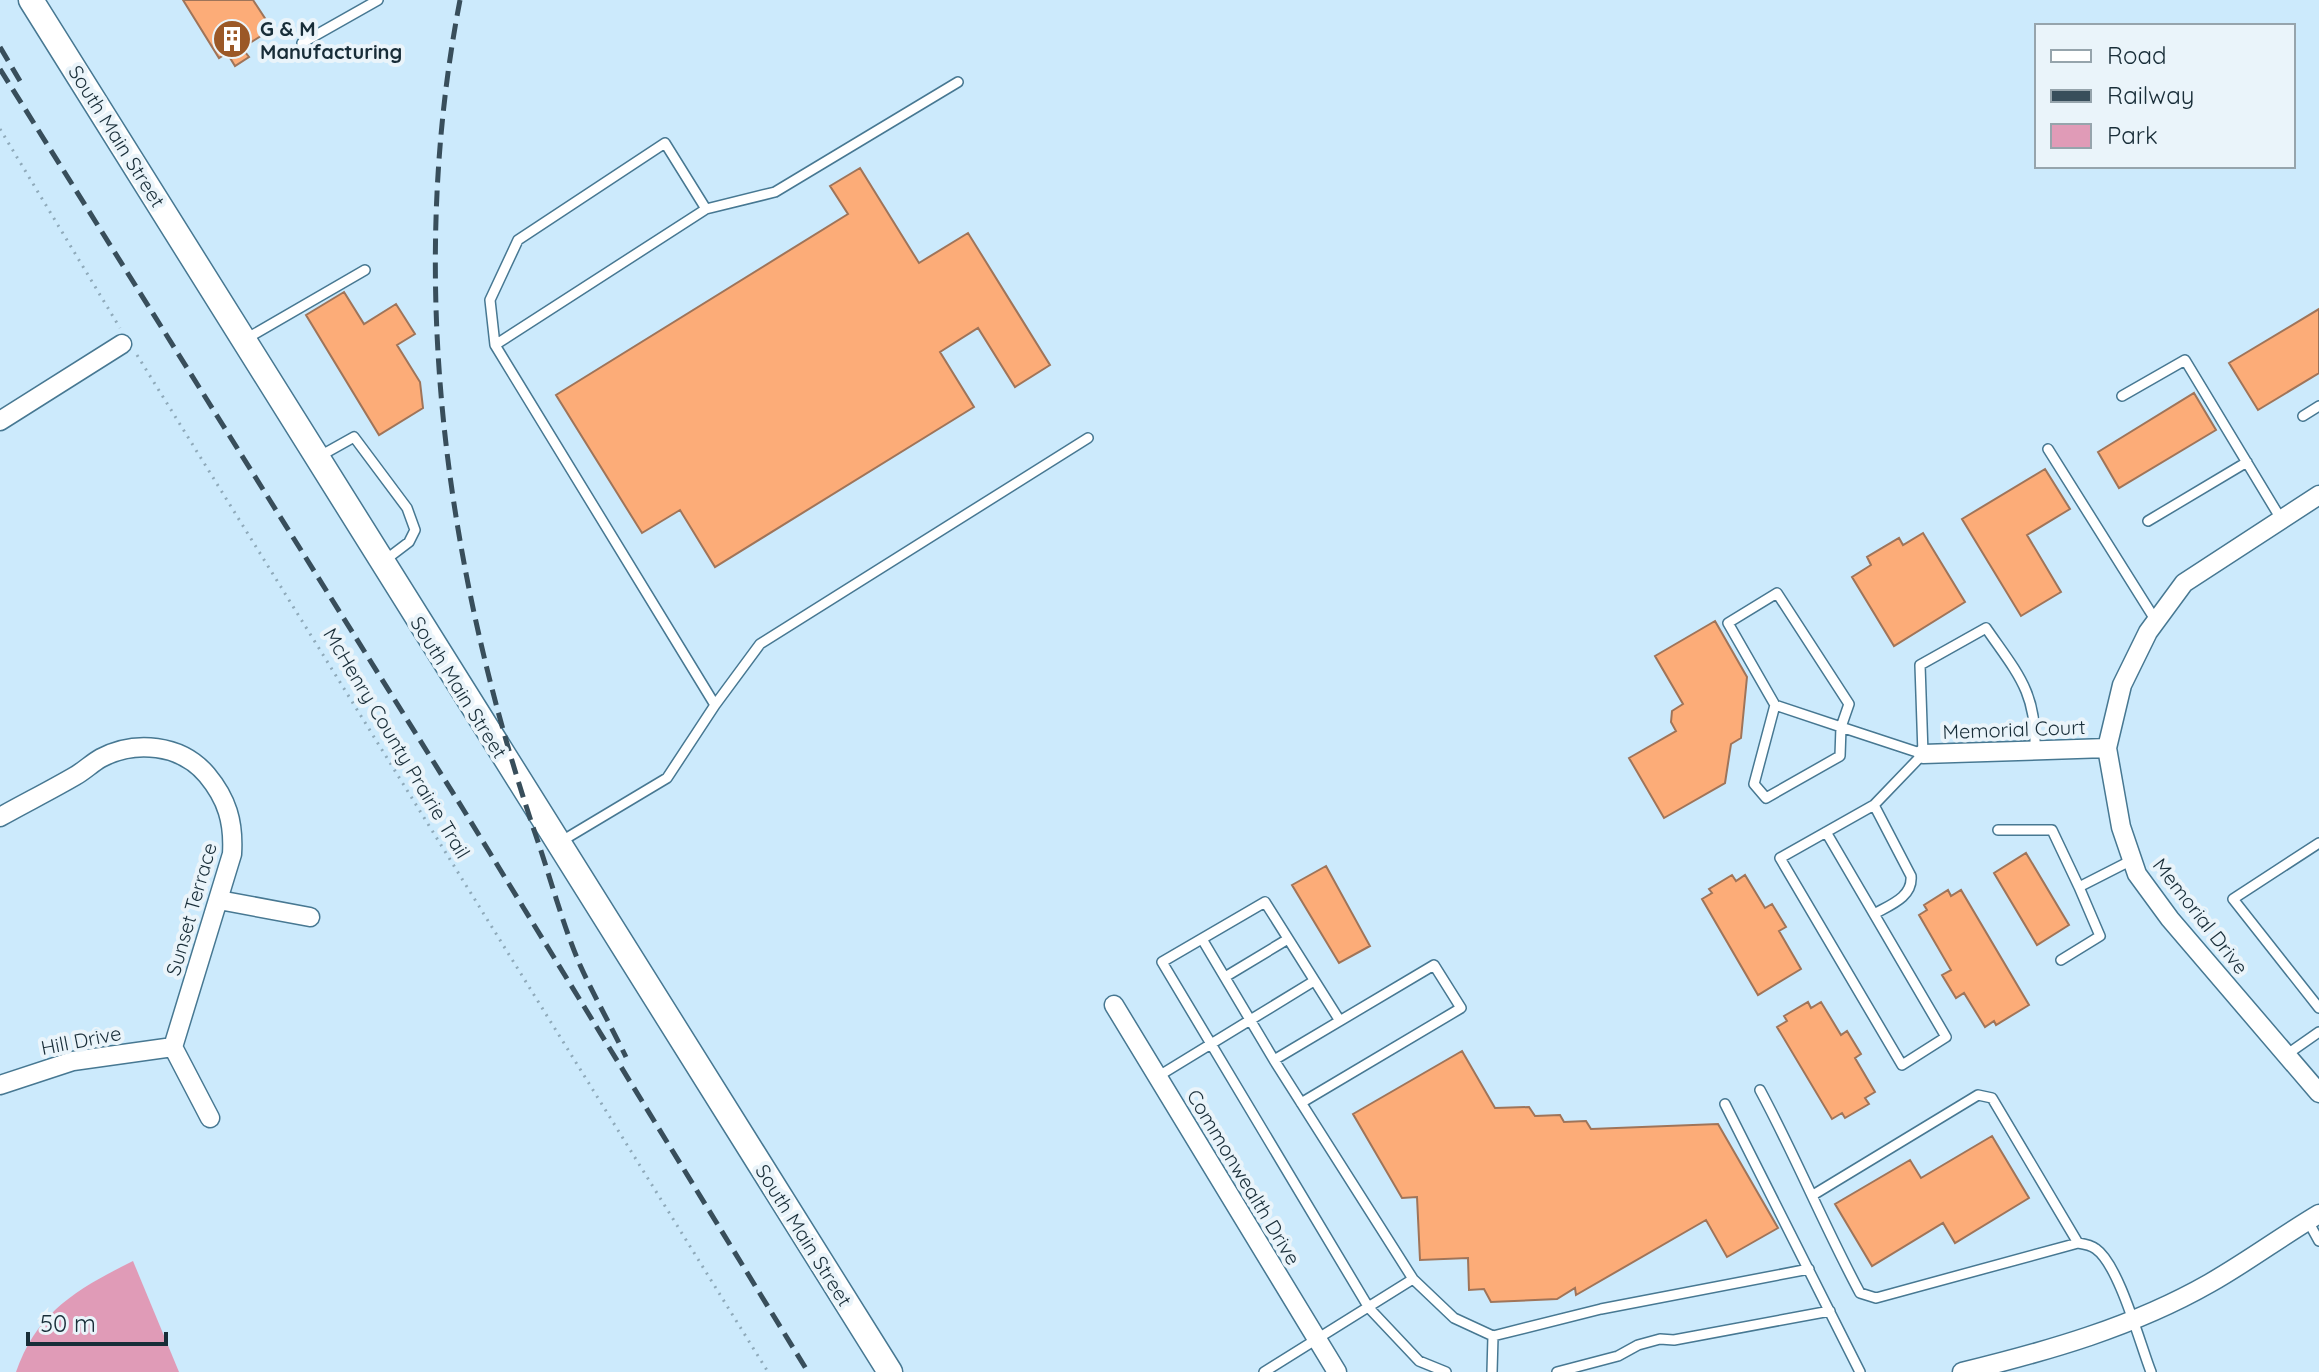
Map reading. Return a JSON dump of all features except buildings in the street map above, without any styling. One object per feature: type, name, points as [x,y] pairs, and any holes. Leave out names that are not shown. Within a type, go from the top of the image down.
[{"type":"street","name":"South Main Street","points":[[31,0],[890,1372]]},
{"type":"street","points":[[0,421],[128,345]]},
{"type":"street","name":"Memorial Drive","points":[[2319,495],[2184,583],[2156,621],[2122,685],[2107,748],[2121,827],[2137,874],[2170,919],[2319,1093]]},
{"type":"street","name":"Sunset Terrace","points":[[0,817],[102,758],[132,748],[156,746],[202,770],[220,791],[233,832],[232,854],[173,1047]]},
{"type":"street","name":"Memorial Court","points":[[1923,754],[2107,748]]},
{"type":"street","points":[[219,900],[310,917]]},
{"type":"street","name":"Commonwealth Drive","points":[[1114,1005],[1337,1372]]},
{"type":"street","points":[[173,1047],[210,1118]]},
{"type":"street","name":"Hill Drive","points":[[0,1085],[73,1061],[173,1047]]},
{"type":"street","points":[[1962,1372],[2037,1354],[2132,1322],[2211,1283],[2313,1218]]},
{"type":"lane","points":[[302,43],[378,0]]},
{"type":"lane","points":[[495,345],[706,209],[775,192],[958,82]]},
{"type":"lane","points":[[706,209],[665,143],[518,240],[490,300],[495,345],[715,705]]},
{"type":"lane","points":[[244,340],[365,270]]},
{"type":"lane","points":[[2122,396],[2185,360],[2281,519]]},
{"type":"lane","points":[[2303,416],[2319,406]]},
{"type":"lane","points":[[317,458],[354,437],[407,508],[415,530],[409,542],[382,563]]},
{"type":"lane","points":[[557,844],[667,778],[760,644],[1088,438]]},
{"type":"lane","points":[[2048,449],[2156,621]]},
{"type":"lane","points":[[2148,521],[2247,462]]},
{"type":"lane","points":[[1775,705],[1754,784],[1766,798],[1840,756],[1841,727],[1849,704],[1777,593],[1728,623],[1775,705],[1841,727],[1923,754]]},
{"type":"lane","points":[[1826,832],[1946,1037],[1902,1065],[1780,858],[1826,832],[1874,805],[1923,754],[1920,665],[1986,628],[2026,686],[2036,718],[2035,750]]},
{"type":"lane","points":[[1874,805],[1911,876],[1912,886],[1907,894],[1874,914]]},
{"type":"lane","points":[[1998,830],[2052,830],[2100,936],[2061,960]]},
{"type":"lane","points":[[2319,843],[2233,899],[2319,1008]]},
{"type":"lane","points":[[2079,887],[2132,860]]},
{"type":"lane","points":[[1340,1021],[1265,902],[1162,962],[1369,1308],[1419,1361],[1446,1372]]},
{"type":"lane","points":[[1202,939],[1274,1060],[1413,1279],[1454,1318],[1493,1336],[1601,1309],[1809,1269]]},
{"type":"lane","points":[[1225,977],[1288,939]]},
{"type":"lane","points":[[1274,1060],[1434,965],[1461,1008],[1301,1103]]},
{"type":"lane","points":[[1157,1077],[1314,981]]},
{"type":"lane","points":[[2286,1055],[2319,1032]]},
{"type":"lane","points":[[1760,1090],[1813,1195],[1817,1212],[1860,1293],[1876,1298],[2078,1243],[2099,1250],[2113,1274],[2151,1372]]},
{"type":"lane","points":[[1813,1195],[1978,1095],[1992,1098],[2078,1243]]},
{"type":"lane","points":[[1725,1104],[1860,1372]]},
{"type":"lane","points":[[2313,1218],[2319,1241]]},
{"type":"lane","points":[[1264,1372],[1413,1279]]},
{"type":"lane","points":[[1557,1372],[1618,1356],[1638,1345],[1660,1339],[1674,1340],[1830,1311]]},
{"type":"lane","points":[[1492,1372],[1493,1336]]},
{"type":"path","name":"McHenry County Prairie Trail","points":[[0,129],[128,345],[768,1372]]},
{"type":"green space","points":[[133,1261],[179,1372],[16,1372],[25,1351],[48,1317],[78,1292]]},
{"type":"railway","points":[[460,0],[444,105],[436,210],[436,316],[444,421],[457,526],[478,629],[504,732],[535,833],[580,965],[626,1057]]},
{"type":"railway","points":[[0,47],[20,81]]},
{"type":"railway","points":[[0,69],[463,809],[808,1372]]},
{"type":"place","name":"G & M Manufacturing","points":[[232,39]]}]
